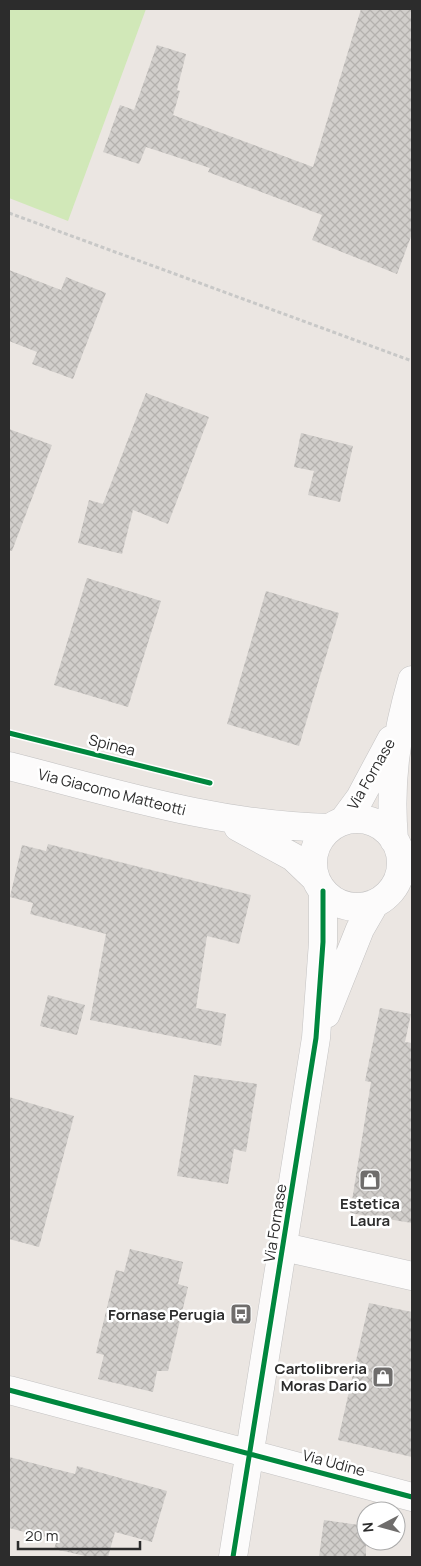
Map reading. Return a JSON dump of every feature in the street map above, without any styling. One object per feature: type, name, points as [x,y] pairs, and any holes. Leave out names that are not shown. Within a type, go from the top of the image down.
[{"type":"street","name":"Via Fornase","points":[[234,1557],[316,1038],[323,942],[319,885],[314,853],[320,839],[336,825],[360,798],[399,726],[412,680]]},
{"type":"street","name":"Via Fornase","points":[[394,840],[402,788],[399,726]]},
{"type":"street","name":"Via Giacomo Matteotti","points":[[9,766],[216,817],[285,827],[336,825]]},
{"type":"street","name":"Via Giacomo Matteotti","points":[[216,817],[293,857],[319,885]]},
{"type":"street","name":"Via Fornase","points":[[316,1038],[360,929],[375,903],[387,895],[396,883],[400,869],[400,854],[394,840],[384,828],[371,821],[357,819],[336,825]]},
{"type":"street","points":[[319,885],[333,900],[346,905],[360,907],[375,903]]},
{"type":"street","points":[[284,1247],[412,1276]]},
{"type":"street","name":"Via Udine","points":[[9,1390],[412,1497]]},
{"type":"path","points":[[9,213],[412,361]]},
{"type":"green space","points":[[9,9],[146,9],[68,221],[9,198]]},
{"type":"building","points":[[361,9],[412,9],[412,234],[397,274],[312,240],[322,215],[208,172],[210,168],[146,147],[139,164],[103,152],[120,105],[134,110],[157,45],[186,54],[177,90],[180,91],[173,115],[313,167]]},
{"type":"building","points":[[9,270],[61,290],[66,277],[106,293],[73,379],[32,364],[37,352],[9,341]]},
{"type":"building","points":[[146,393],[209,417],[168,524],[133,510],[122,554],[78,543],[89,500],[103,504]]},
{"type":"building","points":[[9,429],[52,445],[12,551],[9,550]]},
{"type":"building","points":[[301,433],[353,446],[340,502],[308,495],[314,471],[294,467]]},
{"type":"building","points":[[87,578],[161,601],[128,707],[54,685]]},
{"type":"building","points":[[266,591],[339,613],[299,746],[227,724]]},
{"type":"building","points":[[48,844],[251,895],[239,944],[207,936],[196,1008],[226,1014],[221,1046],[90,1020],[106,934],[30,914],[33,903],[10,897],[22,845],[46,851]]},
{"type":"building","points":[[48,995],[85,1005],[77,1035],[40,1026]]},
{"type":"building","points":[[380,1008],[411,1014],[405,1042],[412,1043],[412,1223],[350,1213],[371,1082],[365,1081]]},
{"type":"building","points":[[194,1075],[257,1084],[246,1152],[234,1149],[228,1184],[177,1176]]},
{"type":"building","points":[[9,1097],[74,1116],[39,1247],[9,1239]]},
{"type":"building","points":[[130,1249],[183,1262],[178,1284],[188,1287],[168,1371],[157,1371],[153,1392],[98,1379],[104,1355],[96,1353],[116,1270],[124,1272]]},
{"type":"building","name":"Cartolibreria Moras Dario","points":[[369,1303],[412,1312],[412,1457],[338,1440]]},
{"type":"building","points":[[9,1457],[75,1474],[77,1466],[167,1491],[152,1542],[115,1532],[108,1557],[90,1557],[54,1549],[57,1540],[9,1528]]},
{"type":"building","points":[[324,1520],[356,1525],[356,1551],[366,1551],[366,1557],[319,1557]]},
{"type":"cycle path","name":"Spinea","points":[[9,733],[210,783]]},
{"type":"cycle path","points":[[233,1557],[316,1038],[323,942],[323,891]]},
{"type":"cycle path","points":[[9,1390],[412,1497]]},
{"type":"place","name":"Estetica Laura","points":[[370,1180]]},
{"type":"place","name":"Fornase Perugia","points":[[241,1314]]},
{"type":"place","name":"Cartolibreria Moras Dario","points":[[383,1377]]}]
